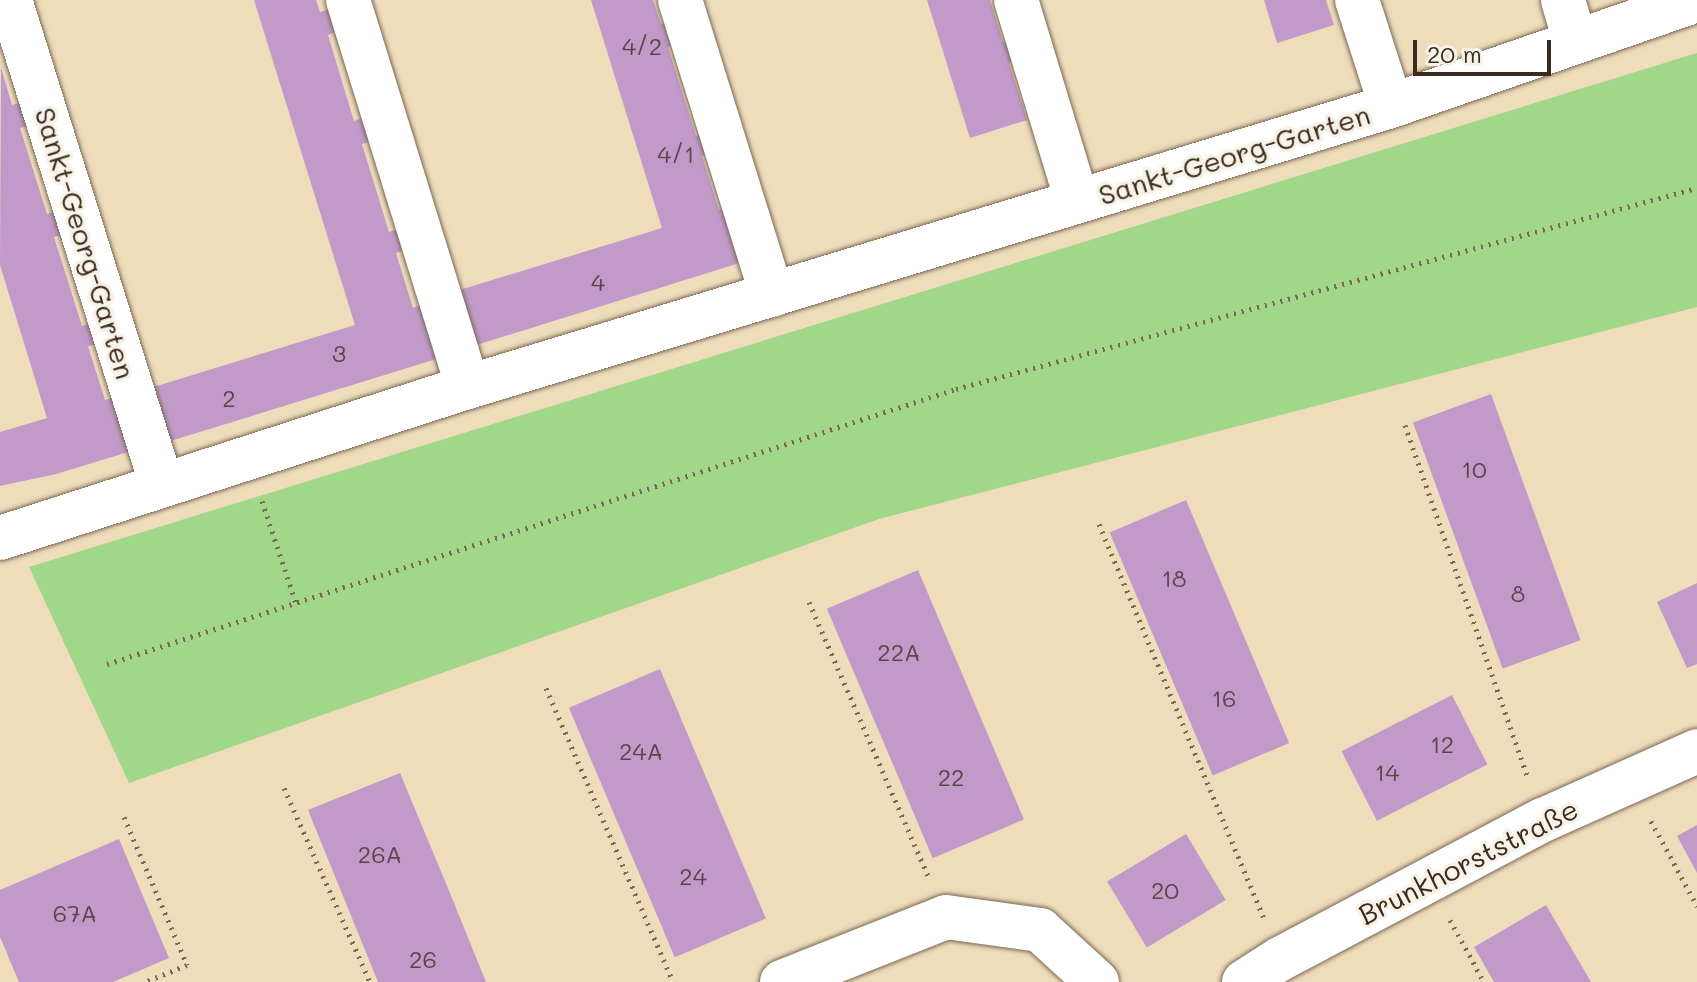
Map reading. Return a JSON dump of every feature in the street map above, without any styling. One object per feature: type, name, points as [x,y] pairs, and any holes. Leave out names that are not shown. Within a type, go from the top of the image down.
[{"type":"street","name":"Sankt-Georg-Garten","points":[[10,0],[162,486]]},
{"type":"street","points":[[348,0],[468,387]]},
{"type":"street","points":[[680,0],[772,295]]},
{"type":"street","name":"Sankt-Georg-Garten","points":[[1016,0],[1077,201]]},
{"type":"street","name":"Sankt-Georg-Garten","points":[[1357,0],[1391,106]]},
{"type":"street","name":"Sankt-Georg-Garten","points":[[0,538],[468,387],[1391,106],[1569,20],[1697,0]]},
{"type":"street","name":"Brunkhorststraße","points":[[1244,982],[1280,959],[1543,820],[1697,751]]},
{"type":"street","points":[[782,982],[946,917],[1040,930],[1097,982]]},
{"type":"path","points":[[107,664],[956,389],[1697,188]]},
{"type":"path","points":[[1405,425],[1543,820]]},
{"type":"path","points":[[249,458],[296,603]]},
{"type":"path","points":[[1099,524],[1280,959]]},
{"type":"path","points":[[809,602],[946,917]]},
{"type":"path","points":[[546,688],[673,982]]},
{"type":"path","points":[[1629,781],[1697,906]]},
{"type":"path","points":[[284,788],[370,982]]},
{"type":"path","points":[[124,817],[187,965],[145,982]]},
{"type":"path","points":[[1428,881],[1484,982]]},
{"type":"green space","points":[[1697,53],[1697,307],[879,519],[129,783],[29,567]]},
{"type":"building","points":[[254,0],[316,0],[320,12],[331,9],[338,31],[328,35],[354,121],[364,117],[372,141],[362,144],[389,232],[398,229],[404,250],[396,253],[413,308],[426,303],[443,357],[164,443],[147,389],[355,325]]},
{"type":"building","points":[[591,0],[653,0],[661,24],[671,21],[678,44],[668,47],[696,136],[704,133],[711,153],[702,156],[719,210],[732,206],[749,260],[470,347],[453,292],[662,228]]},
{"type":"building","points":[[927,0],[990,0],[1003,42],[1011,40],[1018,60],[1009,63],[1027,120],[970,138]]},
{"type":"building","points":[[1264,0],[1326,0],[1334,25],[1277,43]]},
{"type":"building","points":[[1,67],[12,105],[23,102],[31,125],[20,128],[47,214],[57,211],[64,234],[54,237],[82,326],[90,323],[97,344],[88,346],[105,400],[119,396],[135,450],[56,474],[0,486],[0,432],[47,418],[0,265]]},
{"type":"building","points":[[1491,394],[1581,640],[1503,669],[1413,422]]},
{"type":"building","points":[[1186,500],[1289,743],[1213,775],[1110,532]]},
{"type":"building","points":[[918,570],[1024,819],[933,858],[827,609]]},
{"type":"building","points":[[1697,583],[1697,664],[1687,668],[1657,602]]},
{"type":"building","points":[[660,669],[766,918],[675,957],[569,708]]},
{"type":"building","points":[[1452,695],[1487,764],[1377,821],[1342,751]]},
{"type":"building","points":[[400,773],[486,982],[378,982],[308,810]]},
{"type":"building","points":[[1697,825],[1697,873],[1677,836]]},
{"type":"building","points":[[1186,834],[1226,900],[1147,947],[1107,881]]},
{"type":"building","points":[[119,839],[169,958],[113,982],[19,982],[0,937],[0,890]]},
{"type":"building","points":[[1546,905],[1591,982],[1494,982],[1474,947]]}]
